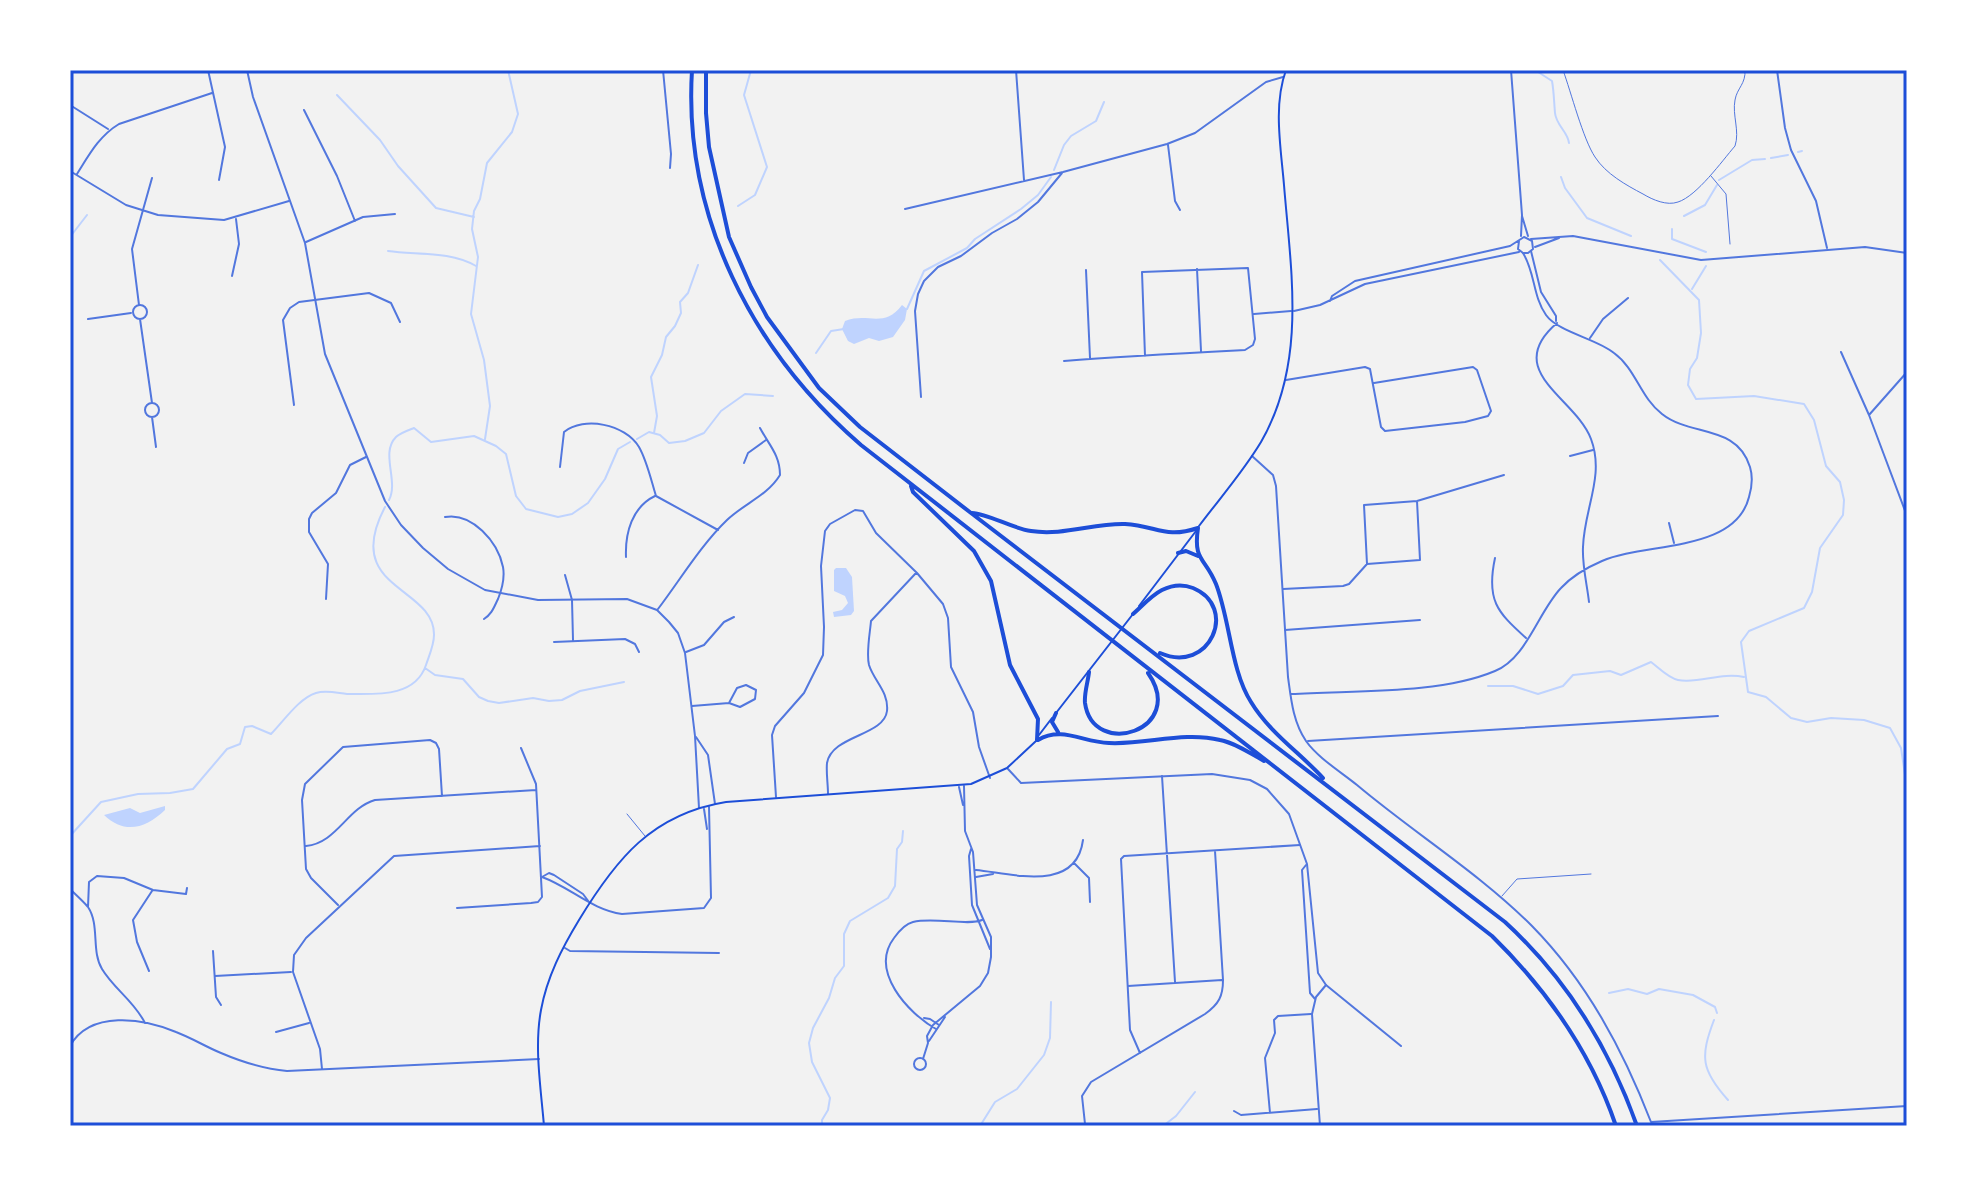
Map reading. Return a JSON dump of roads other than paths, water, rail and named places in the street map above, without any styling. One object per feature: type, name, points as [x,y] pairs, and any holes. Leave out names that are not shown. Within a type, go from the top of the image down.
[{"type":"highway","points":[[692,70],[692,118],[698,174],[712,230],[742,298],[783,365],[806,393],[843,430],[1463,913],[1519,963],[1566,1021],[1585,1054],[1616,1126]]},
{"type":"highway","points":[[706,70],[709,147],[721,207],[736,253],[767,317],[801,366],[834,403],[971,513],[1478,900],[1531,946],[1555,972],[1595,1032],[1612,1064],[1637,1126]]},
{"type":"highway","points":[[910,483],[913,492],[974,551],[991,581],[1010,665],[1038,719],[1037,740],[1058,732]]},
{"type":"highway","points":[[971,513],[980,513],[1006,526],[1036,532],[1122,524],[1176,534],[1198,528],[1198,556]]},
{"type":"highway","points":[[1178,553],[1186,551],[1198,556],[1211,572],[1222,599],[1240,679],[1251,703],[1333,789]]},
{"type":"highway","points":[[1133,614],[1159,592],[1175,586],[1194,589],[1211,603],[1215,632],[1202,651],[1181,658],[1151,648]]},
{"type":"highway","points":[[1089,672],[1085,701],[1091,717],[1099,727],[1110,732],[1128,733],[1145,726],[1157,708],[1156,686],[1142,665]]},
{"type":"highway","points":[[1056,713],[1052,722],[1058,732],[1084,741],[1105,743],[1190,737],[1220,740],[1239,747],[1290,778]]},
{"type":"main road","points":[[544,1126],[539,1059],[540,1011],[557,958],[623,856],[645,836],[674,818],[704,806],[776,797],[959,787],[990,778],[1007,768],[1037,740],[1252,456],[1271,421],[1285,380],[1294,311],[1279,112],[1286,70]]},
{"type":"street","points":[[208,70],[225,147],[219,180]]},
{"type":"street","points":[[247,70],[253,97],[305,243],[325,354],[385,501],[401,525],[423,548],[466,580],[500,594],[538,600],[618,598],[657,610],[678,633],[685,653],[695,736],[699,808]]},
{"type":"street","points":[[663,70],[670,168]]},
{"type":"street","points":[[1016,70],[1024,180]]},
{"type":"street","points":[[1290,694],[1462,681],[1509,664],[1562,587],[1585,570],[1605,560],[1719,534],[1740,516],[1752,488],[1749,464],[1729,438],[1711,431],[1688,428],[1661,414],[1651,404],[1630,366],[1613,351],[1551,321],[1540,306],[1519,240],[1522,215],[1511,70]]},
{"type":"street","points":[[1777,70],[1791,150],[1816,201],[1828,249]]},
{"type":"street","points":[[905,209],[1167,144],[1195,133],[1266,82],[1284,77]]},
{"type":"street","points":[[76,175],[95,145],[109,130],[129,119],[212,93]]},
{"type":"street","points":[[70,105],[109,130]]},
{"type":"street","points":[[304,110],[337,176],[355,221]]},
{"type":"street","points":[[1167,144],[1175,201],[1180,210]]},
{"type":"street","points":[[70,171],[108,195],[142,210],[196,219],[236,218],[289,201]]},
{"type":"street","points":[[921,397],[915,311],[924,281],[938,267],[961,256],[1017,219],[1038,202],[1063,172]]},
{"type":"street","points":[[88,319],[132,313],[139,305],[132,249],[152,178]]},
{"type":"street","points":[[305,243],[372,215],[395,214]]},
{"type":"street","points":[[1522,215],[1541,292],[1557,323]]},
{"type":"street","points":[[232,276],[239,244],[236,218]]},
{"type":"street","points":[[1330,301],[1332,296],[1355,281],[1510,246],[1530,238],[1581,237],[1701,260],[1865,247],[1907,253]]},
{"type":"street","points":[[1253,314],[1294,311],[1330,301],[1356,286],[1511,251],[1521,253],[1560,238]]},
{"type":"street","points":[[1064,361],[1245,350],[1253,345],[1248,268],[1142,272],[1145,356]]},
{"type":"street","points":[[1197,269],[1201,352]]},
{"type":"street","points":[[1086,270],[1090,359]]},
{"type":"street","points":[[294,405],[283,320],[290,308],[299,302],[369,293],[391,303],[400,322]]},
{"type":"street","points":[[1590,339],[1603,319],[1628,298]]},
{"type":"street","points":[[132,313],[135,318],[145,317],[147,312],[139,305]]},
{"type":"street","points":[[140,319],[152,403],[159,410],[152,417]]},
{"type":"street","points":[[1557,323],[1547,332],[1539,348],[1536,366],[1550,389],[1582,423],[1594,450],[1596,483],[1585,523],[1583,548],[1589,602]]},
{"type":"street","points":[[1841,352],[1869,415],[1907,516]]},
{"type":"street","points":[[1285,380],[1365,367],[1370,369],[1381,427],[1385,431],[1465,422],[1488,416],[1490,408],[1477,370],[1473,367],[1374,383]]},
{"type":"street","points":[[1869,415],[1907,372]]},
{"type":"street","points":[[152,403],[145,412],[152,417],[156,447]]},
{"type":"street","points":[[560,467],[564,432],[571,426],[600,423],[638,444],[656,496],[718,530]]},
{"type":"street","points":[[657,610],[718,530],[753,499],[765,493],[780,475],[780,462],[760,428]]},
{"type":"street","points":[[744,463],[748,453],[767,440]]},
{"type":"street","points":[[1570,456],[1594,450]]},
{"type":"street","points":[[1252,456],[1273,475],[1276,486],[1291,707],[1307,742],[1533,927],[1587,994],[1607,1025],[1632,1072],[1651,1124],[1907,1106]]},
{"type":"street","points":[[326,599],[328,564],[309,532],[309,519],[336,493],[350,465],[367,457]]},
{"type":"street","points":[[1367,564],[1364,505],[1417,501],[1504,475]]},
{"type":"street","points":[[626,557],[626,544],[635,515],[645,501],[656,496]]},
{"type":"street","points":[[1283,589],[1343,586],[1349,584],[1367,564],[1420,560],[1417,501]]},
{"type":"street","points":[[776,797],[772,735],[775,726],[804,693],[823,655],[821,566],[825,531],[830,524],[855,510],[863,511],[876,533],[943,604],[948,618],[951,667],[973,712],[979,747],[990,778]]},
{"type":"street","points":[[445,517],[455,515],[466,518],[486,536],[503,568],[500,594],[490,616],[484,619]]},
{"type":"street","points":[[1669,523],[1674,544]]},
{"type":"street","points":[[1495,558],[1491,594],[1499,614],[1526,638]]},
{"type":"street","points":[[828,794],[827,761],[831,753],[874,728],[887,713],[883,690],[869,664],[871,621],[917,573]]},
{"type":"street","points":[[565,575],[572,600],[573,640]]},
{"type":"street","points":[[685,653],[704,645],[724,622],[734,617]]},
{"type":"street","points":[[1285,630],[1420,620]]},
{"type":"street","points":[[554,642],[625,639],[635,644],[639,652]]},
{"type":"street","points":[[692,706],[747,705],[755,699],[756,690],[746,685],[737,688],[729,703]]},
{"type":"street","points":[[1307,742],[1718,716]]},
{"type":"street","points":[[695,736],[708,755],[715,804]]},
{"type":"street","points":[[339,905],[306,869],[302,800],[305,784],[336,753],[353,745],[430,740],[439,749],[442,796]]},
{"type":"street","points":[[457,908],[538,902],[542,897],[536,784],[521,748]]},
{"type":"street","points":[[1007,768],[1021,783],[1212,774],[1250,780],[1267,789],[1287,812],[1307,864],[1316,963],[1326,985],[1401,1046]]},
{"type":"street","points":[[1162,776],[1175,982]]},
{"type":"street","points":[[923,1059],[935,1022],[980,986],[988,973],[991,937],[977,905],[975,870],[965,831],[964,786]]},
{"type":"street","points":[[959,787],[963,806]]},
{"type":"street","points":[[305,846],[326,840],[366,802],[536,790]]},
{"type":"street","points":[[708,830],[709,805]]},
{"type":"street","points":[[542,877],[549,873],[554,875],[583,894],[590,903],[610,912],[622,914],[704,908],[711,898],[704,806]]},
{"type":"street","points":[[975,870],[1025,878],[1046,877],[1073,862],[1079,855],[1083,840]]},
{"type":"street","points":[[1140,1053],[1130,1030],[1121,859],[1124,856],[1300,845]]},
{"type":"street","points":[[322,1071],[320,1049],[293,972],[294,955],[299,945],[394,856],[540,846]]},
{"type":"street","points":[[971,849],[971,900],[991,950]]},
{"type":"street","points":[[1085,1124],[1084,1091],[1100,1076],[1216,1007],[1223,992],[1223,980],[1215,850]]},
{"type":"street","points":[[1073,862],[1089,878],[1090,902]]},
{"type":"street","points":[[1307,864],[1302,870],[1310,993],[1315,999]]},
{"type":"street","points":[[975,878],[994,873]]},
{"type":"street","points":[[88,908],[89,882],[97,876],[124,878],[153,890],[186,894],[187,888]]},
{"type":"street","points":[[70,889],[92,916],[102,970],[137,1007],[145,1023]]},
{"type":"street","points":[[149,971],[137,942],[133,920],[153,890]]},
{"type":"street","points":[[936,1029],[904,1002],[885,968],[885,954],[899,932],[915,921],[983,919]]},
{"type":"street","points":[[563,947],[570,951],[719,953]]},
{"type":"street","points":[[213,951],[216,997],[221,1005]]},
{"type":"street","points":[[215,976],[293,972]]},
{"type":"street","points":[[1127,986],[1223,980]]},
{"type":"street","points":[[1320,1126],[1312,1014],[1315,999],[1326,985]]},
{"type":"street","points":[[1270,1113],[1265,1058],[1275,1033],[1274,1020],[1278,1016],[1312,1014]]},
{"type":"street","points":[[928,1041],[945,1016]]},
{"type":"street","points":[[923,1018],[939,1025]]},
{"type":"street","points":[[70,1046],[75,1036],[94,1023],[111,1020],[145,1023],[178,1032],[220,1053],[261,1067],[287,1071],[539,1059]]},
{"type":"street","points":[[276,1032],[310,1022]]},
{"type":"street","points":[[1234,1111],[1241,1115],[1318,1109]]},
{"type":"lane","points":[[1563,70],[1593,156],[1624,184],[1668,204],[1687,198],[1735,146],[1735,101],[1745,82],[1745,70]]},
{"type":"lane","points":[[1709,174],[1726,194],[1730,244]]},
{"type":"lane","points":[[627,814],[645,836]]},
{"type":"lane","points":[[1500,897],[1517,879],[1591,874]]},
{"type":"water","points":[[902,305],[907,309],[905,320],[893,337],[879,341],[869,338],[854,344],[848,341],[842,329],[845,321],[882,318]]},
{"type":"water","points":[[836,568],[846,568],[852,577],[854,611],[851,615],[834,617],[833,612],[842,610],[848,603],[845,596],[834,591]]},
{"type":"water","points":[[165,806],[158,816],[135,827],[120,825],[104,815],[130,808],[140,813]]},
{"type":"waterway","points":[[485,439],[490,406],[484,360],[471,314],[478,257],[472,229],[487,163],[512,132],[518,114],[508,70]]},
{"type":"waterway","points":[[738,206],[755,195],[767,167],[744,95],[751,70]]},
{"type":"waterway","points":[[1535,70],[1552,81],[1556,117],[1569,143]]},
{"type":"waterway","points":[[337,95],[380,140],[398,166],[436,208],[474,217]]},
{"type":"waterway","points":[[1054,170],[1064,145],[1071,136],[1096,121],[1104,102]]},
{"type":"waterway","points":[[1798,152],[1802,151]]},
{"type":"waterway","points":[[1771,158],[1788,155]]},
{"type":"waterway","points":[[1719,180],[1752,160],[1765,159]]},
{"type":"waterway","points":[[907,309],[924,271],[967,248],[975,239],[1021,209],[1038,195],[1051,177]]},
{"type":"waterway","points":[[1561,177],[1565,188],[1587,218],[1631,236]]},
{"type":"waterway","points":[[1684,216],[1705,205],[1717,185]]},
{"type":"waterway","points":[[70,237],[87,215]]},
{"type":"waterway","points":[[1672,229],[1672,239],[1706,252]]},
{"type":"waterway","points":[[388,251],[444,256],[476,266]]},
{"type":"waterway","points":[[1660,260],[1699,300],[1701,333],[1688,385],[1696,399],[1754,396],[1804,404],[1814,420],[1826,466],[1840,482],[1844,500],[1843,515],[1820,548],[1812,592],[1804,608],[1749,631],[1741,642],[1748,692],[1766,697],[1791,718],[1807,722],[1831,718],[1864,720],[1890,728],[1901,748],[1907,788]]},
{"type":"waterway","points":[[654,433],[657,416],[651,377],[662,355],[666,337],[681,313],[680,302],[688,293],[698,265]]},
{"type":"waterway","points":[[1692,289],[1706,266]]},
{"type":"waterway","points":[[816,353],[831,331],[844,329]]},
{"type":"waterway","points":[[637,439],[649,432],[660,435],[669,443],[685,441],[704,433],[721,411],[745,394],[773,396]]},
{"type":"waterway","points":[[389,500],[392,492],[389,459],[392,444],[398,436],[414,428],[431,442],[474,436],[496,446],[506,454],[516,496],[526,509],[558,517],[572,514],[588,503],[605,479],[618,449],[630,442]]},
{"type":"waterway","points":[[70,836],[101,802],[138,794],[193,789],[227,749],[240,744],[245,727],[252,726],[271,734],[297,705],[316,693],[381,694],[404,689],[421,676],[434,635],[430,619],[421,606],[381,571],[374,555],[375,534],[385,507]]},
{"type":"waterway","points":[[1488,686],[1513,686],[1538,694],[1563,686],[1573,675],[1610,671],[1621,675],[1651,662],[1678,680],[1744,677]]},
{"type":"waterway","points":[[425,668],[435,675],[463,679],[479,697],[499,703],[533,698],[562,700],[580,691],[624,682]]},
{"type":"waterway","points":[[822,1126],[830,1098],[812,1062],[809,1043],[813,1028],[829,998],[835,978],[844,966],[844,934],[850,921],[888,898],[895,886],[897,849],[902,842],[903,831]]},
{"type":"waterway","points":[[1609,993],[1628,989],[1647,994],[1659,989],[1693,995],[1715,1007],[1717,1013]]},
{"type":"waterway","points":[[980,1126],[995,1102],[1017,1089],[1044,1055],[1050,1038],[1051,1002]]},
{"type":"waterway","points":[[1714,1020],[1706,1044],[1706,1063],[1712,1080],[1728,1100]]},
{"type":"waterway","points":[[1163,1126],[1176,1116],[1195,1092]]}]
